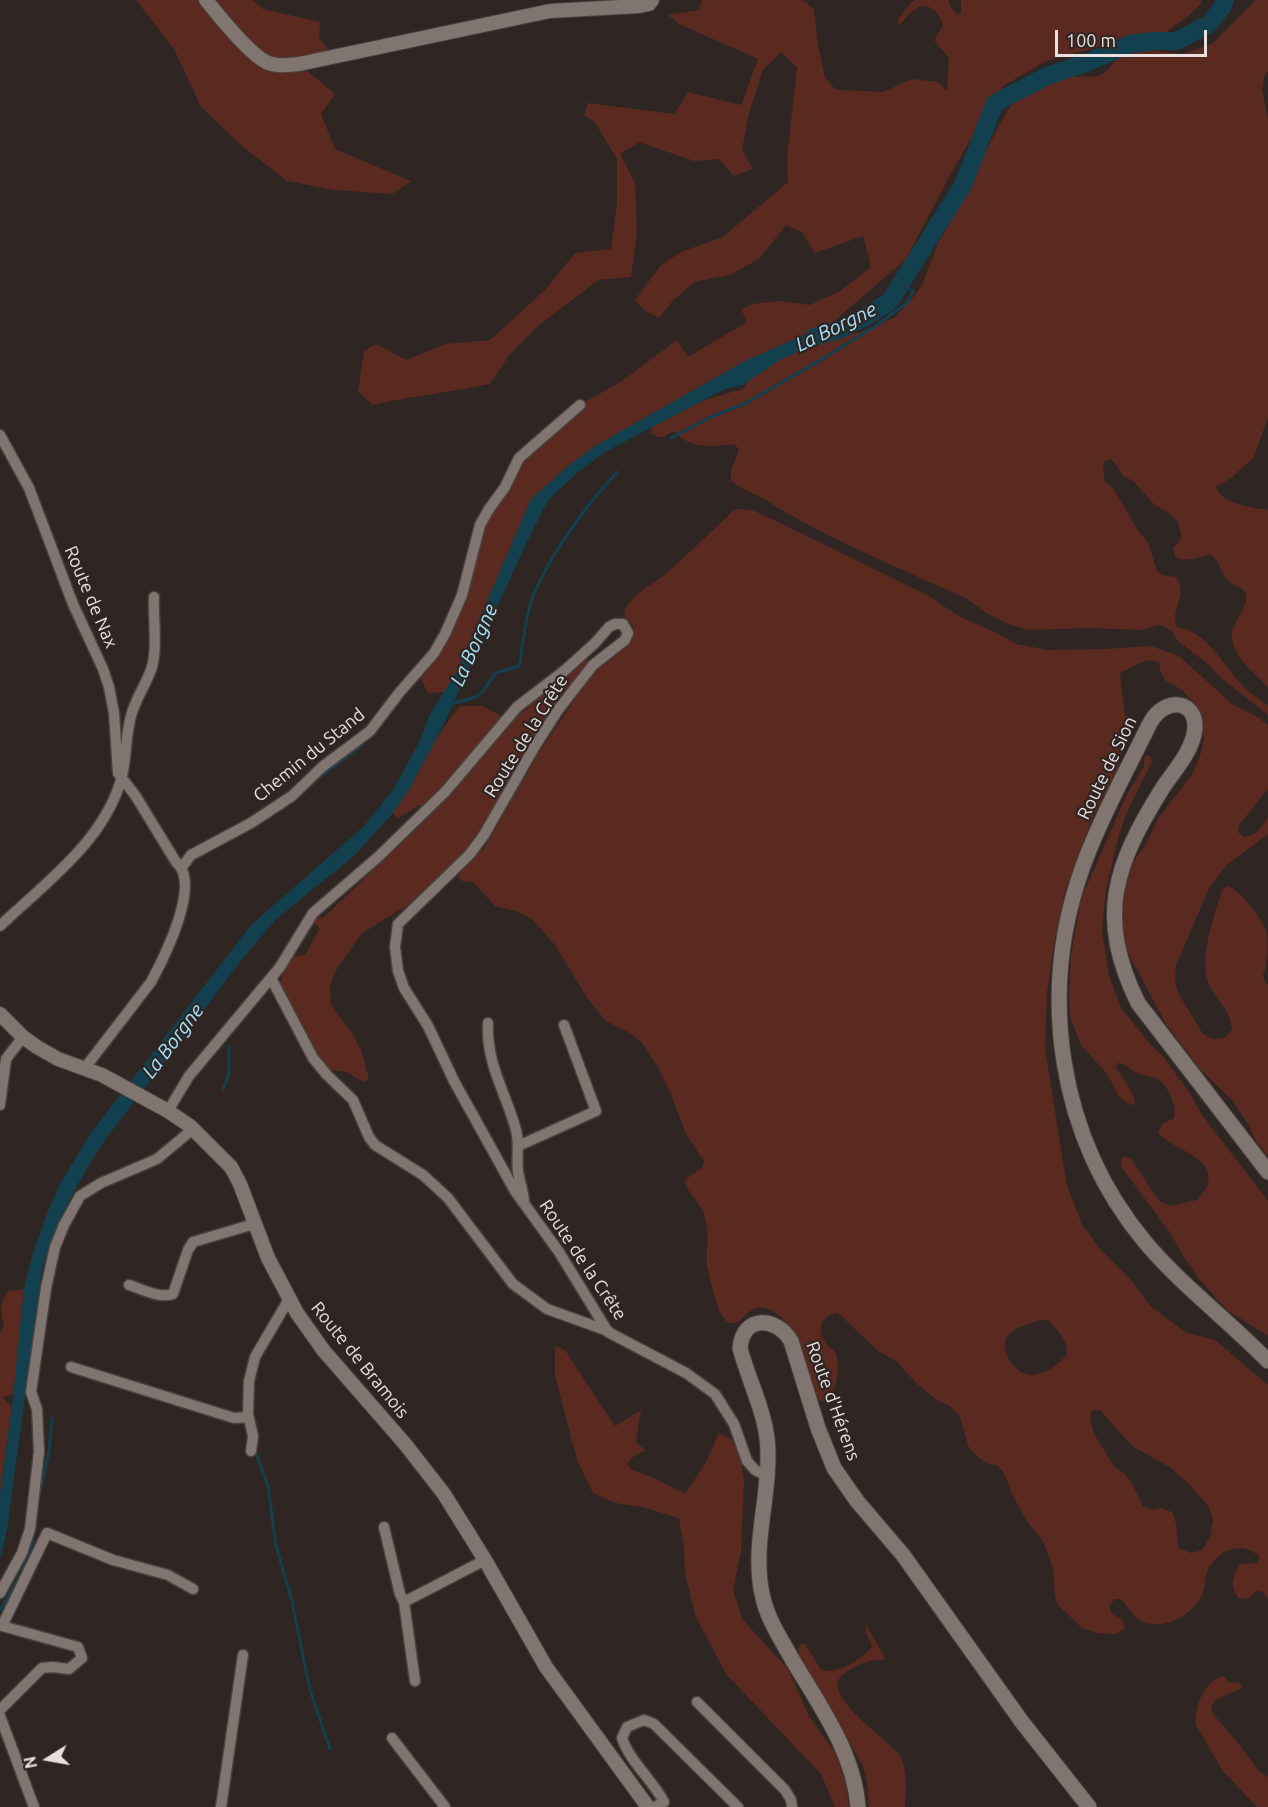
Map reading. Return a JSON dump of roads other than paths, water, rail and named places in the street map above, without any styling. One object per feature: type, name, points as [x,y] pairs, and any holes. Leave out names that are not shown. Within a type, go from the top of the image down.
[{"type":"main road","name":"Route de Sion","points":[[1268,1172],[1138,1003],[1128,983],[1116,943],[1114,927],[1116,890],[1127,852],[1187,751],[1194,733],[1193,718],[1188,709],[1168,705],[1156,712],[1150,723],[1083,866],[1064,934],[1059,982],[1059,1032],[1064,1069],[1075,1113],[1091,1154],[1106,1185],[1143,1240],[1192,1292],[1268,1361]]},
{"type":"main road","name":"Route d'Hérens","points":[[858,1807],[855,1787],[844,1750],[770,1619],[759,1579],[758,1555],[768,1450],[765,1424],[740,1348],[741,1338],[748,1327],[767,1322],[785,1332],[790,1341],[818,1428],[834,1468],[857,1501],[903,1555],[1022,1722],[1089,1807]]},
{"type":"street","points":[[206,0],[255,54],[266,62],[279,65],[299,64],[550,11],[639,6],[649,4],[652,0]]},
{"type":"street","name":"Chemin du Stand","points":[[182,867],[190,855],[251,823],[292,796],[322,768],[370,731],[434,653],[446,634],[462,595],[480,525],[505,487],[519,458],[580,405]]},
{"type":"street","name":"Route de Nax","points":[[0,435],[29,488],[74,604],[103,669],[111,696],[117,771],[121,779]]},
{"type":"street","points":[[0,926],[88,841],[106,815],[125,763],[127,729],[133,707],[152,669],[154,597]]},
{"type":"street","name":"Route de la Crête","points":[[168,1111],[189,1076],[271,978],[313,913],[412,825],[445,792],[517,707],[564,671],[609,627],[620,623],[625,626],[628,633],[625,640],[593,665],[558,710],[471,854],[402,919],[397,928],[396,960],[404,988],[428,1026],[454,1081],[515,1191],[586,1293],[608,1332],[686,1373],[715,1394],[734,1424],[747,1461],[755,1470],[767,1476]]},
{"type":"street","points":[[84,1069],[151,982],[179,918],[186,876],[135,795],[121,779]]},
{"type":"street","points":[[271,978],[313,1058],[353,1100],[369,1137],[375,1145],[423,1175],[448,1198],[513,1284],[547,1309],[608,1332]]},
{"type":"street","name":"Route de Bramois","points":[[0,1014],[23,1037],[58,1059],[116,1083],[168,1111],[193,1129],[222,1157],[234,1173],[254,1224],[289,1299],[324,1351],[436,1483],[485,1560],[551,1675],[648,1807]]},
{"type":"street","name":"Route de la Crête","points":[[488,1023],[487,1041],[490,1057],[517,1134],[518,1173],[524,1201]]},
{"type":"street","points":[[518,1146],[597,1111],[564,1025]]},
{"type":"street","points":[[0,1105],[6,1059],[23,1037]]},
{"type":"street","points":[[0,1593],[22,1554],[30,1529],[39,1452],[37,1409],[31,1392],[46,1288],[55,1247],[64,1225],[80,1196],[100,1183],[157,1159],[193,1129]]},
{"type":"street","points":[[129,1285],[169,1296],[173,1294],[193,1242],[254,1224]]},
{"type":"street","points":[[251,1450],[253,1436],[248,1417],[249,1381],[255,1358],[289,1299]]},
{"type":"street","points":[[71,1367],[234,1418],[248,1417]]},
{"type":"street","points":[[384,1527],[400,1594],[404,1602],[415,1681]]},
{"type":"street","points":[[0,1710],[42,1668],[69,1669],[82,1658],[78,1647],[2,1626],[47,1533],[113,1560],[168,1575],[193,1588]]},
{"type":"street","points":[[404,1602],[485,1560]]},
{"type":"street","points":[[221,1807],[243,1655]]},
{"type":"street","points":[[697,1702],[785,1791],[791,1800],[792,1807]]},
{"type":"street","points":[[0,1716],[34,1807]]},
{"type":"street","points":[[655,1807],[664,1802],[626,1749],[622,1738],[627,1727],[644,1720],[654,1724],[738,1807]]},
{"type":"street","points":[[392,1738],[445,1807]]},
{"type":"water","points":[[833,322],[837,333],[778,361],[743,385],[725,389],[605,452],[577,473],[548,500],[443,726],[410,788],[393,813],[355,855],[275,920],[241,961],[105,1140],[68,1203],[42,1270],[7,1530],[0,1559],[0,1493],[24,1289],[32,1256],[48,1211],[60,1184],[90,1134],[251,925],[363,827],[393,790],[419,742],[430,714],[457,671],[531,499],[595,446],[745,361]]},
{"type":"waterway","name":"La Borgne","points":[[814,337],[852,324],[890,301],[963,185],[995,103],[1047,76],[1086,63],[1130,44],[1177,41],[1209,24],[1225,0]]},
{"type":"waterway","points":[[671,438],[711,417],[746,403],[874,327],[907,303],[913,292],[902,282]]},
{"type":"waterway","points":[[451,704],[476,697],[496,673],[519,666],[529,607],[536,589],[552,558],[572,528],[617,472]]},
{"type":"waterway","points":[[324,774],[363,744]]},
{"type":"waterway","points":[[223,1089],[229,1074],[229,1046]]},
{"type":"waterway","points":[[38,1501],[49,1451],[52,1418]]},
{"type":"waterway","points":[[256,1453],[268,1486],[276,1546],[292,1601],[310,1690],[330,1749]]},
{"type":"waterway","points":[[0,1610],[26,1562],[34,1532]]}]
